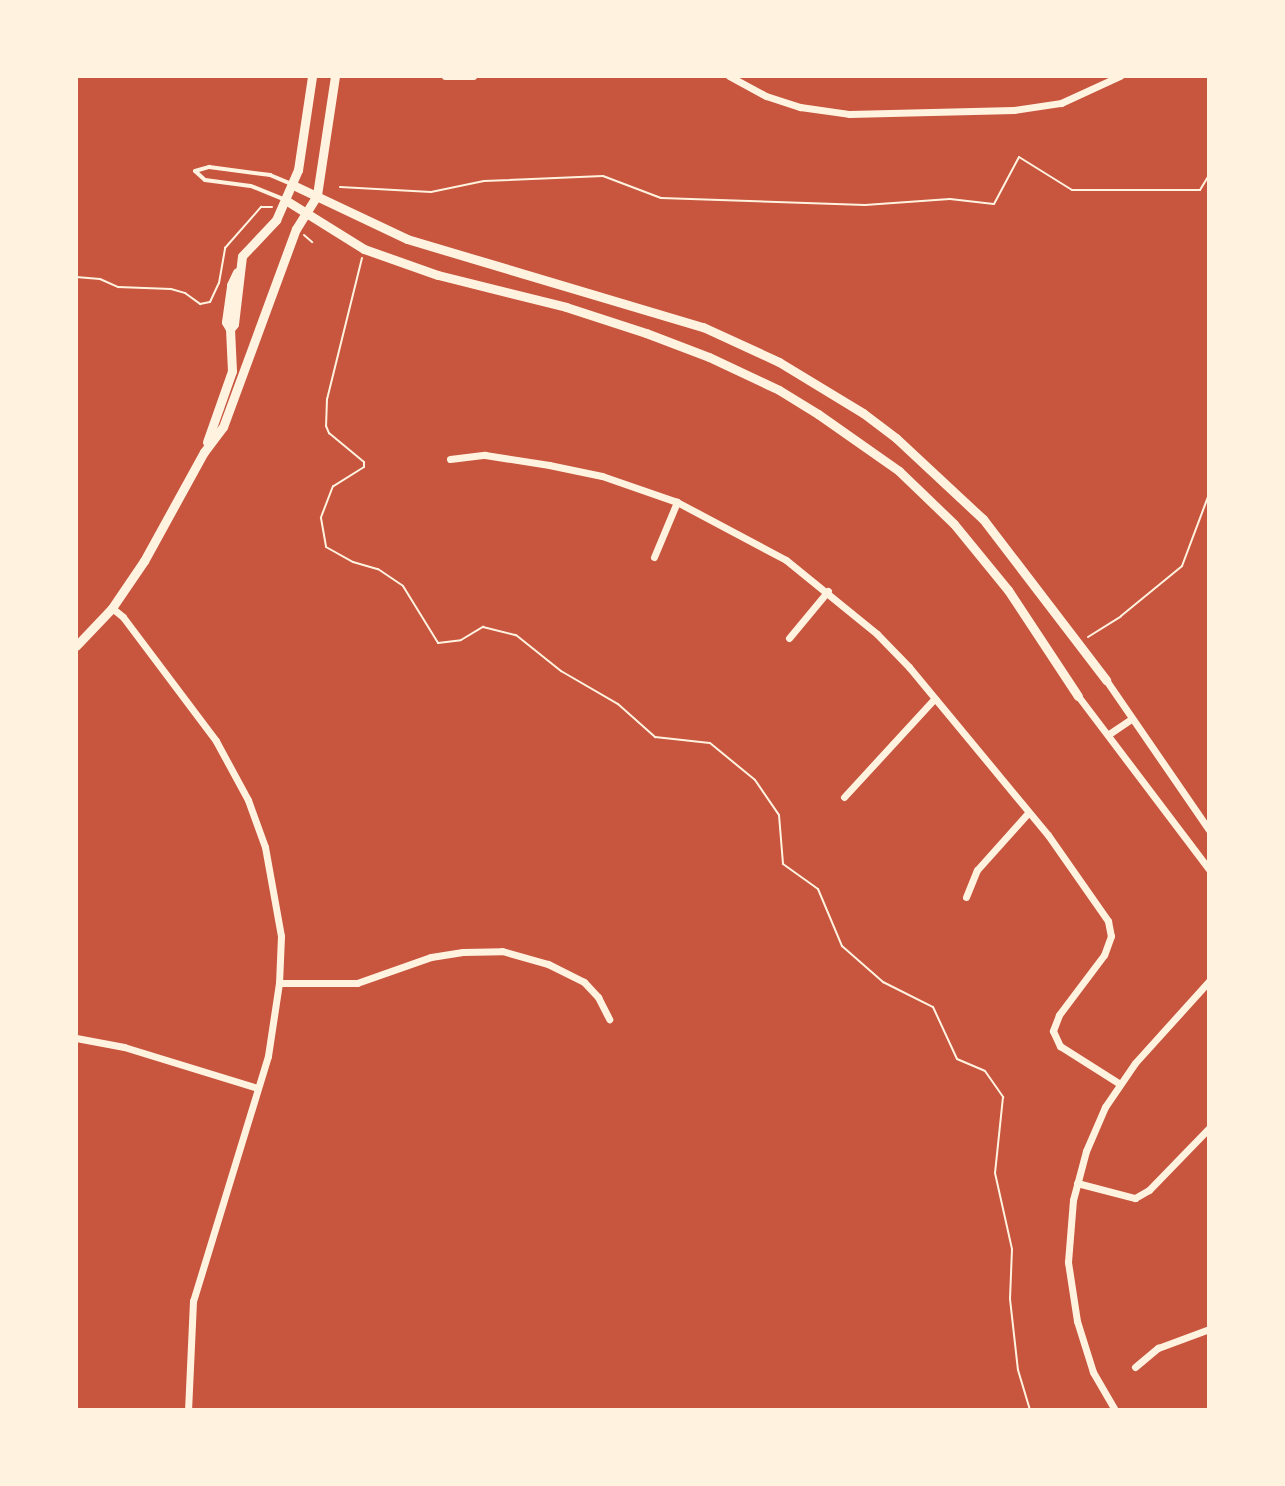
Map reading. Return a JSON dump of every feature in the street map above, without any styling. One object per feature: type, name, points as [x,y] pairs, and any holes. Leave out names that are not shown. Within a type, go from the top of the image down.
[{"type":"street","points":[[204,452],[232,371],[230,329],[234,324],[240,269],[251,244],[279,214],[293,185],[306,131],[312,76]]},
{"type":"street","points":[[76,646],[112,608],[144,561],[204,452],[223,427],[296,229],[317,195],[335,76]]},
{"type":"street","points":[[445,76],[473,76]]},
{"type":"street","points":[[729,76],[766,96],[800,107],[849,114],[1014,110],[1061,103],[1120,76]]},
{"type":"street","points":[[293,185],[407,239],[689,323],[779,362],[863,413],[965,500],[998,536],[1080,642],[1209,830]]},
{"type":"street","points":[[287,201],[364,249],[438,275],[566,307],[646,333],[723,364],[818,414],[899,471],[954,524],[1008,590],[1078,696],[1209,869]]},
{"type":"street","points":[[450,459],[485,455],[549,465],[602,476],[677,502],[786,560],[828,591],[877,634],[935,698],[1048,835],[1108,921],[1111,936],[1104,955],[1059,1015],[1053,1031],[1060,1046],[1120,1084]]},
{"type":"street","points":[[654,557],[677,502]]},
{"type":"street","points":[[789,638],[828,591]]},
{"type":"street","points":[[112,608],[123,617],[216,741],[248,800],[275,887],[281,936],[279,983],[268,1056],[193,1301],[188,1410]]},
{"type":"street","points":[[844,797],[935,698]]},
{"type":"street","points":[[1109,734],[1131,719]]},
{"type":"street","points":[[966,897],[977,870],[1028,813]]},
{"type":"street","points":[[279,983],[357,983],[431,957],[502,951],[548,964],[584,982],[598,997],[609,1019]]},
{"type":"street","points":[[1115,1410],[1084,1347],[1071,1292],[1069,1228],[1077,1183],[1089,1143],[1120,1084],[1209,981]]},
{"type":"street","points":[[76,1038],[138,1051],[257,1088]]},
{"type":"street","points":[[1077,1183],[1135,1198],[1149,1190],[1209,1128]]},
{"type":"street","points":[[1135,1367],[1158,1348],[1209,1329]]},
{"type":"lane","points":[[287,201],[264,190],[205,180],[195,171],[209,167],[270,175],[293,185]]},
{"type":"path","points":[[340,187],[431,192],[484,181],[603,176],[661,198],[865,205],[950,199],[994,204],[1019,157],[1072,190],[1200,190],[1209,175]]},
{"type":"path","points":[[76,277],[100,279],[118,287],[171,289],[185,293],[200,304],[210,302],[219,283],[220,261],[235,236],[261,207],[270,206],[279,214]]},
{"type":"path","points":[[296,229],[312,242]]},
{"type":"path","points":[[364,249],[327,399],[326,426],[329,433],[364,462],[364,467],[333,486],[321,518],[326,547],[353,562],[378,569],[403,586],[438,643],[461,640],[483,627],[516,635],[561,671],[618,704],[655,737],[686,737],[710,743],[755,780],[779,815],[783,864],[818,889],[842,946],[883,982],[938,1011],[955,1056],[985,1071],[1003,1097],[995,1173],[1012,1249],[1010,1299],[1018,1370],[1030,1410]]},
{"type":"path","points":[[1080,642],[1121,616],[1182,566],[1209,494]]}]
